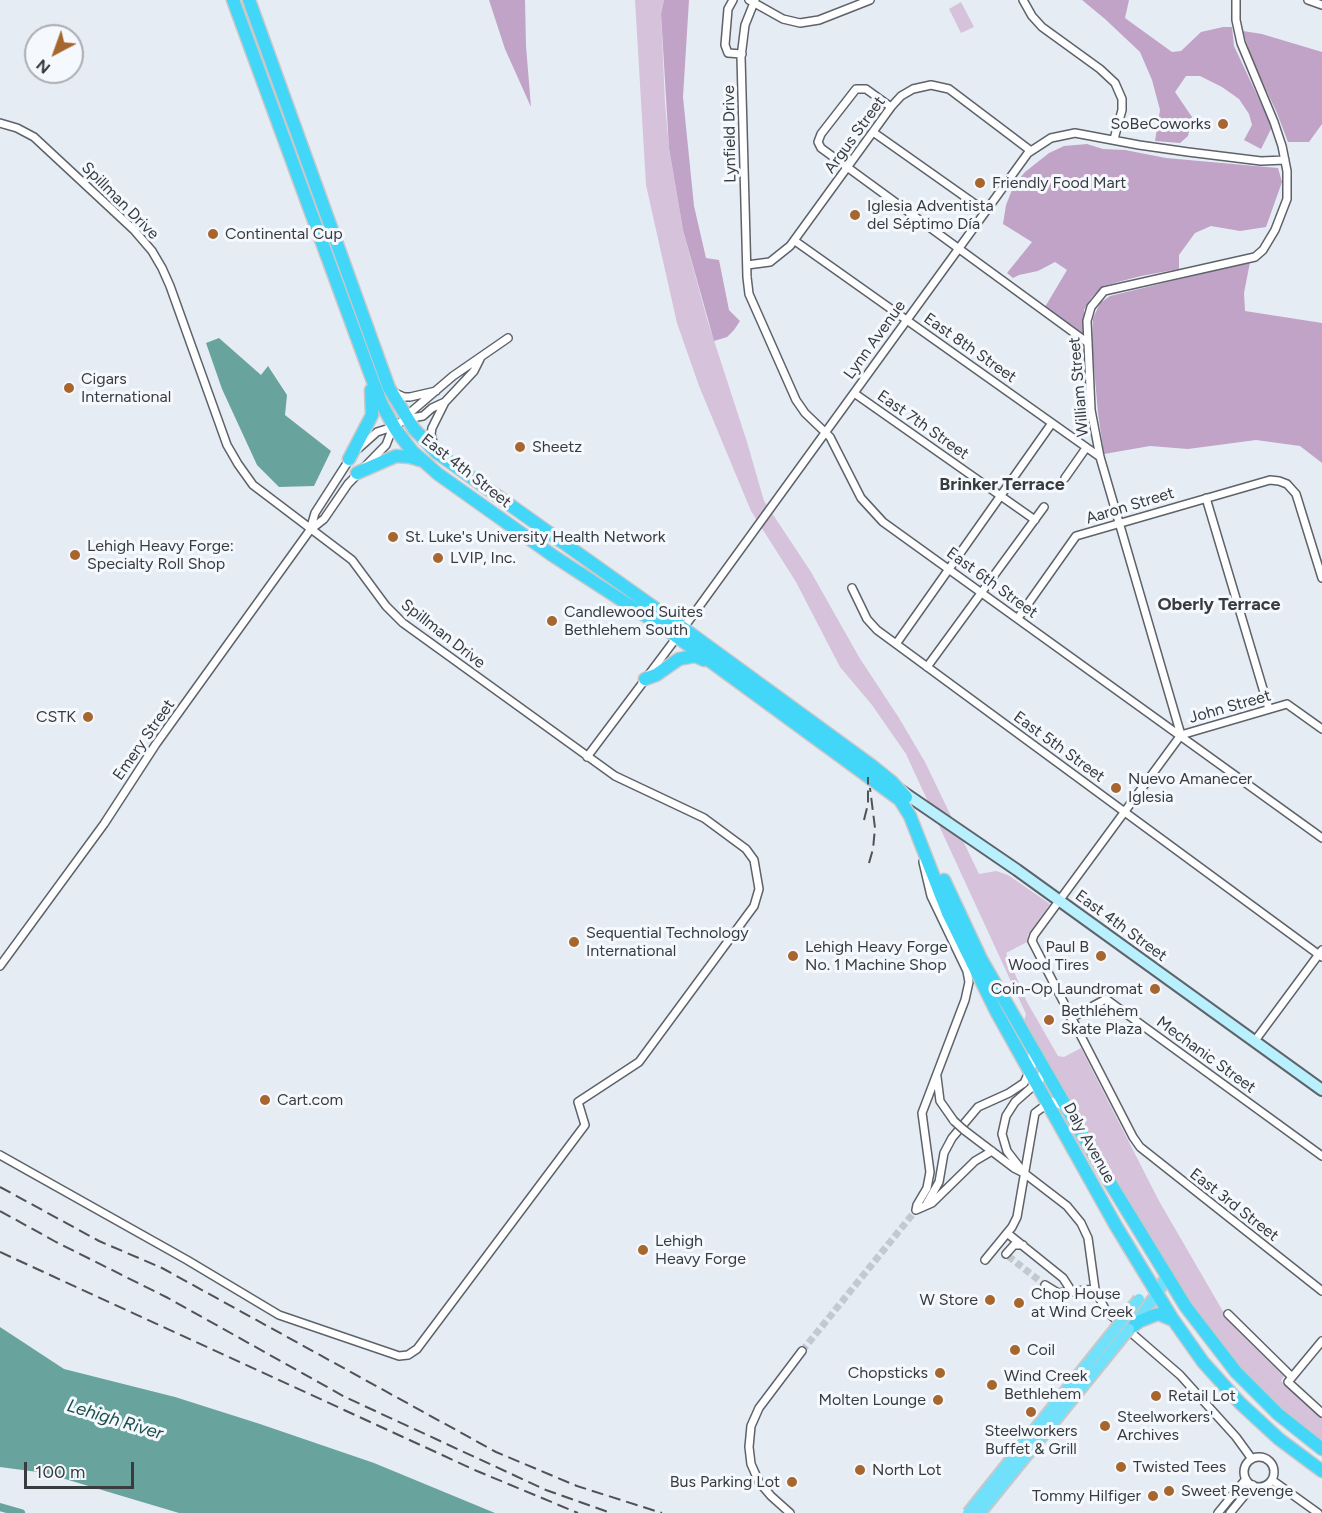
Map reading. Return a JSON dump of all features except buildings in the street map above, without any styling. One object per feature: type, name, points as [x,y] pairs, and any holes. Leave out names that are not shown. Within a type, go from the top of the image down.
[{"type":"highway","name":"East 4th Street","points":[[233,0],[382,405],[393,427],[412,452],[543,549],[680,632],[715,664],[866,767],[893,790]]},
{"type":"highway","name":"East 4th Street","points":[[249,0],[388,388],[406,419],[437,453],[680,632],[856,754],[875,781],[893,790]]},
{"type":"highway","points":[[349,459],[372,415],[368,368]]},
{"type":"highway","points":[[357,473],[396,456],[423,461]]},
{"type":"highway","points":[[645,679],[656,675],[679,659],[687,657],[695,656],[715,664]]},
{"type":"highway","name":"Daly Avenue","points":[[893,790],[906,808],[964,946],[996,1011],[1099,1196],[1174,1321],[1203,1362],[1235,1398],[1279,1439],[1322,1471]]},
{"type":"highway","name":"Daly Avenue","points":[[893,790],[916,811],[956,909],[981,959],[1067,1109],[1192,1316],[1236,1372],[1291,1425],[1322,1449]]},
{"type":"highway","points":[[1129,1329],[1140,1321],[1147,1307],[1174,1321]]},
{"type":"main road","name":"East 4th Street","points":[[893,790],[930,810],[971,838],[1322,1090]]},
{"type":"main road","points":[[968,1513],[1147,1307],[1154,1289],[1167,1275]]},
{"type":"main road","points":[[980,1513],[1129,1329]]},
{"type":"street","points":[[733,0],[728,9],[725,45],[728,53],[742,54]]},
{"type":"street","points":[[753,1],[783,19],[806,22],[819,20],[870,0]]},
{"type":"street","points":[[1023,0],[1041,27],[1100,69],[1115,83],[1122,99],[1122,110],[1114,139]]},
{"type":"street","name":"William Street","points":[[1180,735],[1100,457],[1091,410],[1089,314],[1094,302],[1104,291],[1255,257],[1270,240],[1286,204],[1288,189],[1285,160],[1274,122],[1241,43],[1236,20],[1236,0]]},
{"type":"street","points":[[1308,0],[1322,4]]},
{"type":"street","name":"Lynfield Drive","points":[[747,268],[742,54],[745,25],[753,1]]},
{"type":"street","name":"Argus Street","points":[[747,268],[770,262],[795,241],[891,107],[901,96],[917,87],[931,85],[944,87],[954,92],[1031,151]]},
{"type":"street","points":[[891,107],[866,89],[856,88],[821,134],[818,142],[821,148],[1088,343]]},
{"type":"street","name":"Spillman Drive","points":[[0,123],[17,128],[34,137],[134,230],[152,252],[170,286],[232,455],[259,491],[352,560],[386,606],[403,623],[615,776],[717,826],[746,849],[754,860],[759,889],[754,906],[639,1062],[578,1101],[585,1125],[417,1349],[408,1354],[399,1356],[279,1316],[187,1260],[0,1155]]},
{"type":"street","points":[[873,132],[985,211]]},
{"type":"street","name":"Lynn Avenue","points":[[587,757],[743,546],[1019,164],[1031,151],[1051,138],[1068,133],[1240,158],[1285,160]]},
{"type":"street","name":"East 8th Street","points":[[795,241],[1100,457]]},
{"type":"street","name":"East 6th Street","points":[[747,268],[748,290],[753,304],[794,396],[805,413],[826,432],[856,490],[866,505],[883,522],[1322,838]]},
{"type":"street","name":"Emery Street","points":[[310,530],[315,513],[349,459],[365,442],[377,432],[393,427],[406,419],[412,411],[470,363],[480,359],[508,338]]},
{"type":"street","name":"Emery Street","points":[[406,419],[423,416],[432,408],[445,402],[474,370],[480,359]]},
{"type":"street","points":[[388,388],[404,397],[435,391]]},
{"type":"street","name":"East 7th Street","points":[[854,393],[1035,520]]},
{"type":"street","points":[[437,453],[432,441],[432,428],[445,402]]},
{"type":"street","points":[[896,644],[1052,423]]},
{"type":"street","name":"Emery Street","points":[[0,966],[104,824],[156,744],[310,530],[324,519],[357,473],[386,445],[393,427]]},
{"type":"street","points":[[1065,478],[1086,448]]},
{"type":"street","name":"Aaron Street","points":[[1018,618],[1076,537],[1263,481],[1275,480],[1287,484],[1294,490],[1322,578]]},
{"type":"street","points":[[1206,498],[1269,709]]},
{"type":"street","points":[[927,667],[1044,507]]},
{"type":"street","name":"East 5th Street","points":[[852,588],[869,622],[896,644],[1321,954]]},
{"type":"street","name":"John Street","points":[[1180,735],[1287,704],[1322,729]]},
{"type":"street","points":[[1059,901],[1180,735]]},
{"type":"street","points":[[918,836],[931,896],[968,976],[965,1000],[922,1113],[930,1172],[927,1188],[919,1207]]},
{"type":"street","name":"East 3rd Street","points":[[1059,901],[1032,941],[1140,1148],[1322,1291]]},
{"type":"street","points":[[1254,1042],[1321,954]]},
{"type":"street","name":"Mechanic Street","points":[[1071,1018],[1106,999],[1322,1156]]},
{"type":"street","points":[[919,1207],[929,1200],[938,1186],[944,1153],[952,1138],[978,1107],[1015,1090],[1026,1081],[1033,1061],[1031,1045]]},
{"type":"street","points":[[940,1066],[937,1092],[944,1109],[964,1130],[1067,1206],[1081,1223],[1088,1238],[1095,1289],[1102,1305],[1111,1317],[1180,1376],[1236,1437],[1252,1459]]},
{"type":"street","points":[[1024,1173],[1005,1147],[1003,1125],[1012,1106],[1042,1077],[1044,1066]]},
{"type":"street","points":[[1023,1245],[1014,1245],[1007,1255],[987,1258],[1017,1218],[1034,1116],[1038,1108],[1048,1102],[1059,1103],[1067,1109]]},
{"type":"street","points":[[919,1207],[932,1203],[975,1161],[992,1151]]},
{"type":"street","points":[[1007,1233],[1063,1278],[1072,1292]]},
{"type":"street","points":[[996,1246],[1007,1255]]},
{"type":"street","points":[[1045,1285],[1058,1293],[1095,1289]]},
{"type":"street","points":[[1228,1314],[1322,1413]]},
{"type":"street","points":[[1290,1379],[1322,1341]]},
{"type":"street","points":[[790,1513],[759,1482],[751,1464],[749,1446],[751,1426],[759,1408],[801,1351]]},
{"type":"street","points":[[1260,1456],[1272,1463],[1275,1472],[1272,1480],[1265,1486],[1253,1485],[1246,1479],[1244,1470],[1252,1459],[1260,1456]]},
{"type":"street","points":[[1218,1513],[1246,1479]]},
{"type":"street","points":[[1272,1480],[1318,1513]]},
{"type":"street","points":[[1230,1513],[1253,1485]]},
{"type":"shaded area","points":[[489,0],[525,0],[531,107],[505,49]]},
{"type":"shaded area","points":[[635,0],[664,0],[661,14],[665,103],[669,148],[683,230],[707,319],[764,501],[811,572],[859,657],[925,762],[979,874],[996,871],[1008,875],[1050,904],[1028,935],[1027,942],[1006,953],[1027,1002],[1058,1056],[1064,1057],[1081,1048],[1159,1201],[1228,1320],[1284,1376],[1281,1381],[1322,1418],[1322,1443],[1294,1422],[1237,1366],[1184,1297],[1024,1021],[1026,1014],[906,754],[872,705],[840,667],[796,582],[751,511],[699,386],[677,323],[646,185]]},
{"type":"shaded area","points":[[664,0],[689,0],[683,97],[694,206],[706,258],[719,260],[729,310],[740,321],[727,337],[714,341],[683,230],[669,148],[661,14]]},
{"type":"shaded area","points":[[1082,0],[1129,0],[1125,18],[1172,52],[1181,51],[1201,32],[1232,27],[1234,46],[1272,127],[1261,149],[1244,140],[1252,125],[1249,114],[1239,99],[1200,76],[1186,76],[1175,92],[1192,117],[1188,136],[1180,143],[1155,141],[1160,110],[1152,80],[1140,52]]},
{"type":"shaded area","points":[[961,2],[974,27],[961,33],[949,9]]},
{"type":"shaded area","points":[[1243,31],[1262,34],[1322,52],[1322,124],[1309,142],[1288,142],[1251,58]]},
{"type":"shaded area","points":[[1087,144],[1103,149],[1125,150],[1166,158],[1278,168],[1282,182],[1266,227],[1240,231],[1211,226],[1195,233],[1179,255],[1179,269],[1103,286],[1091,298],[1084,310],[1084,336],[1045,307],[1067,270],[1055,262],[1038,271],[1013,278],[1007,273],[1032,242],[1003,224],[1006,205],[1014,185],[1025,172],[1049,153],[1064,146]]},
{"type":"shaded area","points":[[1250,262],[1244,293],[1245,311],[1322,323],[1322,463],[1300,446],[1256,440],[1188,449],[1150,446],[1104,454],[1092,345],[1093,318],[1100,303],[1110,296]]},
{"type":"water","points":[[219,338],[261,375],[268,366],[287,395],[285,415],[331,451],[314,486],[279,487],[257,465],[222,389],[206,343]]},
{"type":"water","name":"Lehigh River","points":[[0,1327],[64,1369],[175,1397],[260,1424],[374,1463],[495,1513],[179,1513],[45,1473],[0,1467]]},
{"type":"waterway","points":[[0,1507],[21,1513]]},
{"type":"tunnel","points":[[802,1351],[916,1210]]},
{"type":"tunnel","points":[[1008,1256],[1045,1285]]},
{"type":"railway","points":[[864,820],[868,804],[868,777]]},
{"type":"railway","points":[[869,863],[875,828],[870,788]]},
{"type":"railway","points":[[0,1187],[99,1241],[162,1268],[496,1452],[577,1486],[662,1513]]},
{"type":"railway","points":[[0,1211],[168,1298],[345,1397],[546,1490],[611,1513]]},
{"type":"railway","points":[[0,1252],[477,1471],[578,1513]]},
{"type":"place","name":"SoBeCoworks","points":[[1223,124]]},
{"type":"place","name":"Friendly Food Mart","points":[[980,183]]},
{"type":"place","name":"Iglesia Adventista del Séptimo Día","points":[[855,215]]},
{"type":"place","name":"Continental Cup","points":[[213,234]]},
{"type":"place","name":"Cigars International","points":[[69,388]]},
{"type":"place","name":"Sheetz","points":[[520,447]]},
{"type":"place","name":"St. Luke's University Health Network","points":[[393,537]]},
{"type":"place","name":"Lehigh Heavy Forge: Specialty Roll Shop","points":[[75,555]]},
{"type":"place","name":"LVIP, Inc.","points":[[438,558]]},
{"type":"place","name":"Candlewood Suites Bethlehem South","points":[[552,621]]},
{"type":"place","name":"CSTK","points":[[88,717]]},
{"type":"place","name":"Nuevo Amanecer Iglesia","points":[[1116,788]]},
{"type":"place","name":"Sequential Technology International","points":[[574,942]]},
{"type":"place","name":"Lehigh Heavy Forge No. 1 Machine Shop","points":[[793,956]]},
{"type":"place","name":"Paul B Wood Tires","points":[[1101,956]]},
{"type":"place","name":"Coin-Op Laundromat","points":[[1155,989]]},
{"type":"place","name":"Bethlehem Skate Plaza","points":[[1049,1020]]},
{"type":"place","name":"Cart.com","points":[[265,1100]]},
{"type":"place","name":"Lehigh Heavy Forge","points":[[643,1250]]},
{"type":"place","name":"W Store","points":[[990,1300]]},
{"type":"place","name":"Chop House at Wind Creek","points":[[1019,1303]]},
{"type":"place","name":"Coil","points":[[1015,1350]]},
{"type":"place","name":"Chopsticks","points":[[940,1373]]},
{"type":"place","name":"Wind Creek Bethlehem","points":[[992,1385]]},
{"type":"place","name":"Retail Lot","points":[[1156,1396]]},
{"type":"place","name":"Molten Lounge","points":[[938,1400]]},
{"type":"place","name":"Steelworkers Buffet & Grill","points":[[1031,1412]]},
{"type":"place","name":"Steelworkers' Archives","points":[[1105,1426]]},
{"type":"place","name":"Twisted Tees","points":[[1121,1467]]},
{"type":"place","name":"North Lot","points":[[860,1470]]},
{"type":"place","name":"Bus Parking Lot","points":[[792,1482]]},
{"type":"place","name":"Sweet Revenge","points":[[1169,1491]]},
{"type":"place","name":"Tommy Hilfiger","points":[[1153,1496]]},
{"type":"district","name":"Brinker Terrace","points":[[1002,485]]},
{"type":"district","name":"Oberly Terrace","points":[[1219,605]]}]
